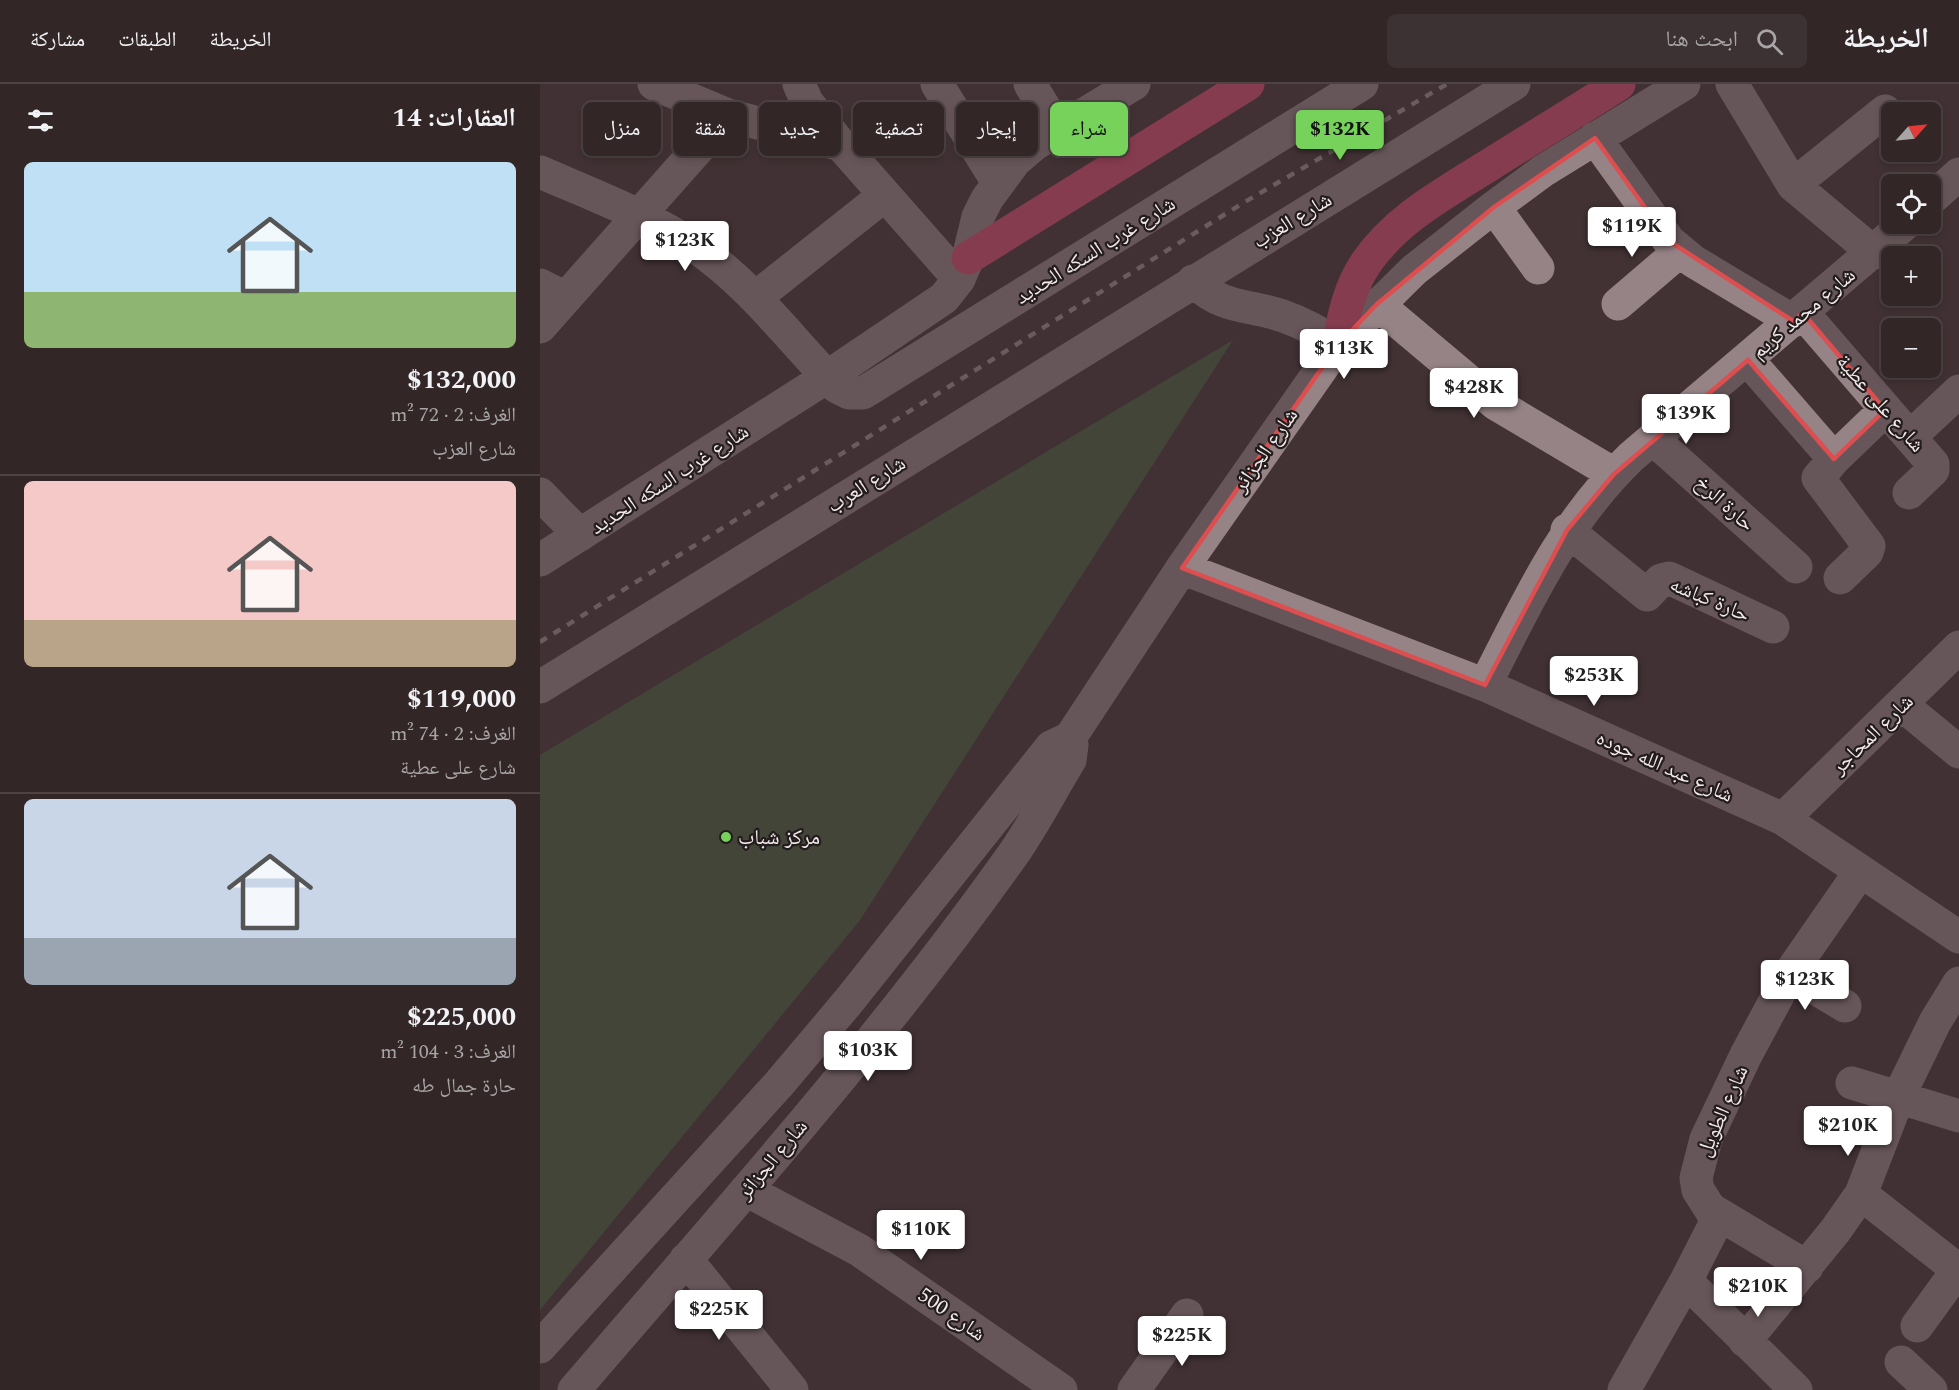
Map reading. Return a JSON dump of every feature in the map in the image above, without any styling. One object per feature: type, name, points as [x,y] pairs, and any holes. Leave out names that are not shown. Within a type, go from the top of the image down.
[{"type":"highway","points":[[964,268],[1248,84]]},
{"type":"highway","points":[[1338,345],[1346,302],[1355,282],[1365,264],[1391,232],[1424,206],[1619,84]]},
{"type":"street","points":[[654,84],[696,102]]},
{"type":"street","points":[[799,84],[807,102]]},
{"type":"street","points":[[937,84],[997,181]]},
{"type":"street","points":[[1030,84],[1050,117]]},
{"type":"street","name":"شارع غرب السكه الحديد","points":[[1104,102],[1134,84]]},
{"type":"street","name":"شارع غرب السكه الحديد","points":[[827,377],[837,387],[849,393],[863,393],[875,387],[1362,84]]},
{"type":"street","name":"شارع العزب","points":[[1193,281],[1514,84]]},
{"type":"street","name":"شارع الجزائر","points":[[540,1347],[778,1085],[848,1002],[1051,747],[1070,738],[1182,568],[1338,345],[1414,270],[1494,207],[1595,138],[1684,84]]},
{"type":"street","points":[[1732,84],[1793,185],[1874,253]]},
{"type":"street","points":[[1793,185],[1881,114]]},
{"type":"street","name":"شارع غرب السكه الحديد","points":[[540,560],[827,377],[939,302],[964,268],[978,217],[997,181],[1035,144],[1050,135]]},
{"type":"street","name":"شارع على عطية","points":[[1595,138],[1660,229],[1680,251],[1798,317],[1910,437],[1934,466],[1909,493]]},
{"type":"street","points":[[841,145],[885,195],[964,268]]},
{"type":"street","points":[[540,327],[553,291],[640,215],[693,156]]},
{"type":"street","points":[[540,172],[640,215],[697,248],[739,282],[827,377]]},
{"type":"street","points":[[1941,190],[1959,174]]},
{"type":"street","points":[[755,298],[885,195]]},
{"type":"street","points":[[1494,207],[1538,268]]},
{"type":"street","name":"شارع محمد كريم","points":[[1485,686],[1537,583],[1567,530],[1614,474],[1894,234]]},
{"type":"street","points":[[1618,304],[1680,251]]},
{"type":"street","points":[[1193,281],[1217,300],[1232,306],[1262,310],[1292,320],[1338,345]]},
{"type":"street","name":"شارع العرب","points":[[540,687],[1193,281]]},
{"type":"street","points":[[1377,304],[1496,404],[1614,474]]},
{"type":"street","points":[[1748,360],[1834,459]]},
{"type":"street","points":[[1910,437],[1954,406]]},
{"type":"street","points":[[1840,578],[1867,552],[1869,546],[1818,478],[1834,459],[1885,410]]},
{"type":"street","name":"حارة الرخ","points":[[1653,439],[1796,567]]},
{"type":"street","points":[[540,494],[580,535]]},
{"type":"street","name":"حارة كباشه","points":[[1567,530],[1647,594],[1661,579],[1669,578],[1773,627]]},
{"type":"street","name":"شارع عبد الله جوده","points":[[1182,568],[1485,686],[1783,819],[1959,937]]},
{"type":"street","name":"شارع المحاجر","points":[[1783,819],[1959,647]]},
{"type":"street","points":[[1902,705],[1959,752]]},
{"type":"street","name":"شارع الجزائر","points":[[574,1390],[746,1190],[923,973],[1015,851],[1070,760],[1072,745],[1070,738]]},
{"type":"street","name":"شارع الطويل","points":[[1712,1210],[1704,1202],[1696,1178],[1706,1139],[1746,1055],[1790,973],[1860,872]]},
{"type":"street","points":[[1790,973],[1845,1006]]},
{"type":"street","points":[[1746,1341],[1807,1267],[1861,1194],[1898,1098],[1935,1022],[1959,983]]},
{"type":"street","points":[[1852,1083],[1959,1116]]},
{"type":"street","name":"شارع 500","points":[[746,1190],[859,1250],[1061,1390]]},
{"type":"street","points":[[1861,1194],[1955,1283],[1917,1326]]},
{"type":"street","points":[[1712,1210],[1807,1267]]},
{"type":"street","points":[[1624,1390],[1686,1281],[1714,1226],[1712,1210]]},
{"type":"street","points":[[687,1259],[792,1390]]},
{"type":"street","points":[[1686,1281],[1796,1390]]},
{"type":"street","points":[[1134,1390],[1187,1315]]},
{"type":"street","points":[[1901,1362],[1931,1390]]},
{"type":"highlighted area","points":[[1595,138],[1669,241],[1793,321],[1803,313],[1885,410],[1834,459],[1748,360],[1614,474],[1567,530],[1485,685],[1182,568],[1338,345],[1377,304],[1494,207]]},
{"type":"green space","name":"مركز شباب","points":[[1233,340],[860,920],[540,1310],[540,755]]},
{"type":"railway","points":[[540,642],[1243,203],[1447,84]]},
{"type":"place","name":"مركز شباب","points":[[726,837]]}]
